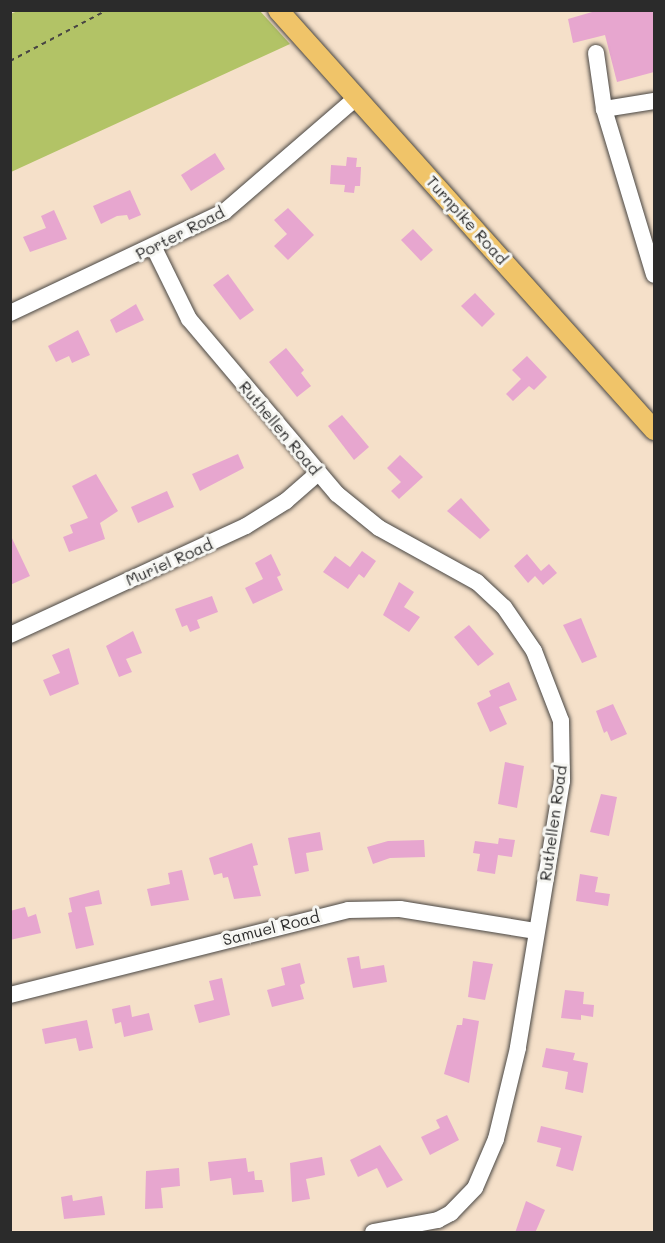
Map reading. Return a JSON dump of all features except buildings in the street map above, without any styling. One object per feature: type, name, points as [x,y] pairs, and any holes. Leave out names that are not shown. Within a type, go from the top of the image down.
[{"type":"main road","name":"Turnpike Road","points":[[278,10],[654,430]]},
{"type":"street","points":[[596,53],[604,109],[654,275]]},
{"type":"street","name":"Porter Road","points":[[10,313],[153,248],[225,212],[357,97]]},
{"type":"street","points":[[604,109],[654,101]]},
{"type":"street","name":"Ruthellen Road","points":[[153,248],[189,319],[318,473],[364,519],[455,567],[492,594],[525,636],[544,672],[561,721],[563,763],[506,1106],[475,1188],[458,1207],[438,1220],[373,1233]]},
{"type":"street","name":"Muriel Road","points":[[10,635],[246,526],[286,501],[318,473]]},
{"type":"street","name":"Samuel Road","points":[[10,995],[348,910],[400,909],[536,931]]},
{"type":"path","points":[[10,61],[107,10]]},
{"type":"green space","points":[[18,11],[260,11],[290,44],[11,172],[10,14]]}]
